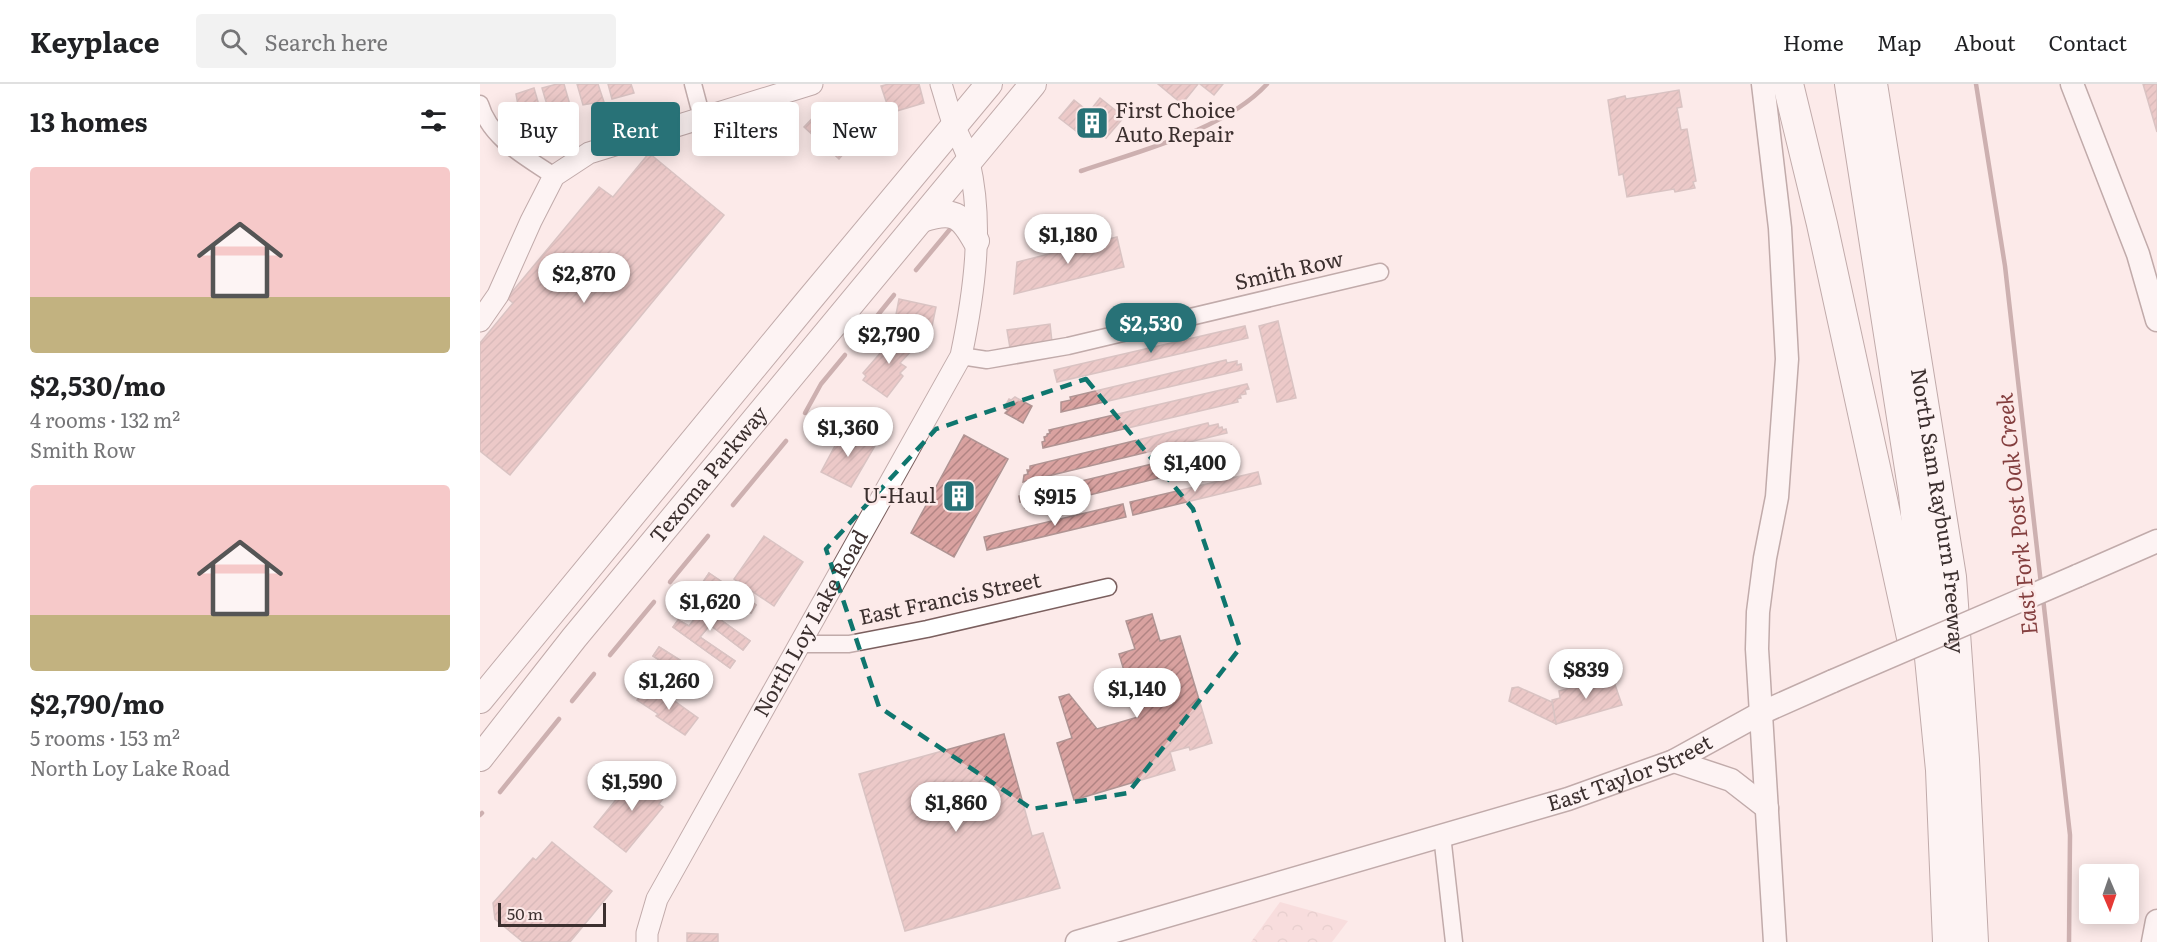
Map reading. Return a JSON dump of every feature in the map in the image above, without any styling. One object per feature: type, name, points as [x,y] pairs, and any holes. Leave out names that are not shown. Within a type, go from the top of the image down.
[{"type":"highway","points":[[1788,84],[1941,771]]},
{"type":"highway","name":"North Sam Rayburn Freeway","points":[[1850,84],[1914,494],[1941,771],[1948,942]]},
{"type":"highway","name":"North Sam Rayburn Freeway","points":[[1872,84],[1951,577],[1964,760],[1973,942]]},
{"type":"main road","name":"Texoma Parkway","points":[[480,700],[989,84]]},
{"type":"main road","name":"Texoma Parkway","points":[[480,758],[574,638],[1033,84]]},
{"type":"main road","points":[[1763,84],[1780,228],[1787,359],[1777,497],[1765,558],[1756,649],[1775,942]]},
{"type":"main road","points":[[2072,84],[2138,254],[2157,320]]},
{"type":"main road","points":[[922,219],[944,214],[961,218],[976,241]]},
{"type":"main road","name":"East Taylor Street","points":[[1077,942],[1568,799],[1674,761],[1761,713],[2157,541]]},
{"type":"main road","points":[[1674,761],[1731,780],[1767,808]]},
{"type":"main road","points":[[2153,942],[2157,921]]},
{"type":"street","points":[[693,84],[698,102]]},
{"type":"street","points":[[754,102],[812,84]]},
{"type":"street","name":"North Loy Lake Road","points":[[647,942],[647,933],[657,899],[961,356],[969,321],[976,241],[975,202],[969,161],[954,126],[941,84]]},
{"type":"street","points":[[480,104],[490,126],[508,145],[554,176]]},
{"type":"street","points":[[480,321],[498,295],[554,176],[589,153],[692,121]]},
{"type":"street","name":"Smith Row","points":[[961,356],[987,360],[1068,346],[1380,272]]},
{"type":"street","name":"East Francis Street","points":[[800,644],[849,644],[927,629],[1108,587]]},
{"type":"street","points":[[1442,835],[1454,942]]},
{"type":"highlighted area","points":[[1086,379],[1193,509],[1240,648],[1128,793],[1032,809],[879,707],[826,549],[936,429]]},
{"type":"green space","points":[[1280,902],[1348,921],[1332,942],[1251,942]]},
{"type":"building","points":[[564,84],[569,102],[546,102],[542,88]]},
{"type":"building","points":[[577,84],[598,84],[604,102],[591,102],[583,105]]},
{"type":"building","points":[[608,84],[631,84],[634,93],[612,99]]},
{"type":"building","points":[[919,84],[924,103],[898,111],[898,102],[886,102],[881,86]]},
{"type":"building","points":[[1158,84],[1198,84],[1182,104]]},
{"type":"building","points":[[1200,84],[1223,84],[1214,95]]},
{"type":"building","points":[[2143,84],[2157,84],[2157,132]]},
{"type":"building","points":[[534,88],[538,102],[517,102],[516,94]]},
{"type":"building","points":[[1679,90],[1682,107],[1677,108],[1681,130],[1687,129],[1696,181],[1693,182],[1695,188],[1627,197],[1623,174],[1619,175],[1608,100]]},
{"type":"building","name":"First Choice Auto Repair","points":[[1100,98],[1124,117],[1106,138],[1098,132],[1092,139],[1079,127],[1076,131],[1059,118],[1074,100],[1089,112]]},
{"type":"building","points":[[811,120],[811,133],[804,127]]},
{"type":"building","points":[[647,156],[653,156],[724,215],[510,475],[480,451],[480,343],[513,303],[507,298],[599,187],[613,197]]},
{"type":"building","points":[[1117,237],[1124,267],[1014,294],[1017,262]]},
{"type":"building","points":[[899,299],[936,307],[931,331],[913,346],[895,332],[894,325]]},
{"type":"building","points":[[1278,321],[1296,398],[1277,402],[1259,326]]},
{"type":"building","points":[[1050,324],[1052,342],[1010,348],[1007,330]]},
{"type":"building","points":[[1245,326],[1248,338],[1057,382],[1054,370]]},
{"type":"building","points":[[895,332],[915,347],[900,363],[906,367],[900,373],[903,376],[887,397],[863,380],[866,376],[863,373]]},
{"type":"building","points":[[1226,360],[1227,363],[1237,361],[1237,365],[1241,364],[1242,370],[1061,412],[1061,402],[1071,400],[1070,397]]},
{"type":"building","points":[[1247,384],[1249,389],[1245,390],[1246,394],[1240,395],[1238,402],[1043,448],[1042,442],[1045,441],[1044,437],[1050,433],[1049,430]]},
{"type":"building","points":[[1015,397],[1032,406],[1023,423],[1005,413],[1008,410],[1004,408],[1009,399]]},
{"type":"building","points":[[1208,423],[1209,426],[1218,424],[1219,428],[1226,429],[1227,433],[1023,482],[1024,475],[1028,474],[1027,470],[1030,470],[1030,466]]},
{"type":"building","points":[[844,429],[876,444],[851,487],[821,472]]},
{"type":"building","name":"U-Haul","points":[[964,435],[1008,459],[954,557],[911,533]]},
{"type":"building","points":[[1231,445],[1233,451],[1230,452],[1231,458],[1225,462],[1028,510],[1023,502],[1020,502],[1019,496]]},
{"type":"building","points":[[1258,472],[1261,484],[1133,515],[1130,502]]},
{"type":"building","points":[[1123,504],[1126,517],[987,550],[984,537]]},
{"type":"building","points":[[764,536],[803,562],[774,606],[734,579]]},
{"type":"building","points":[[709,573],[756,605],[751,613],[703,582]]},
{"type":"building","points":[[709,573],[756,605],[751,613],[703,582]]},
{"type":"building","points":[[693,600],[750,641],[743,650],[710,625],[700,637],[735,661],[730,668],[673,627],[678,620],[689,626],[697,616],[686,609]]},
{"type":"building","points":[[693,600],[750,641],[743,650],[710,625],[700,637],[735,661],[730,668],[673,627],[678,620],[689,626],[697,616],[686,609]]},
{"type":"building","points":[[1152,614],[1160,641],[1180,636],[1212,743],[1190,750],[1189,747],[1170,752],[1175,770],[1074,800],[1057,743],[1072,738],[1059,697],[1069,694],[1097,729],[1138,717],[1119,654],[1135,649],[1126,621]]},
{"type":"building","points":[[659,647],[707,677],[701,686],[653,656]]},
{"type":"building","points":[[659,647],[707,677],[701,686],[653,656]]},
{"type":"building","points":[[1612,676],[1622,705],[1556,724],[1552,700],[1560,698],[1559,691]]},
{"type":"building","points":[[1518,687],[1552,702],[1556,724],[1509,701],[1512,688]]},
{"type":"building","points":[[647,688],[659,696],[662,692],[698,718],[685,735],[637,700]]},
{"type":"building","points":[[1004,734],[1032,836],[1043,833],[1060,888],[905,931],[859,774]]},
{"type":"building","points":[[639,771],[667,793],[659,804],[663,807],[626,852],[594,827]]},
{"type":"building","points":[[552,842],[612,891],[570,942],[523,942],[495,919],[493,903],[533,858],[536,860]]},
{"type":"building","points":[[687,933],[718,934],[718,942],[687,942]]},
{"type":"waterway","points":[[1081,171],[1154,147],[1205,126],[1249,100],[1267,84]]},
{"type":"waterway","name":"East Fork Post Oak Creek","points":[[1976,84],[2005,266],[2041,584]]},
{"type":"waterway","points":[[916,270],[951,228]]},
{"type":"waterway","points":[[864,332],[894,295]]},
{"type":"waterway","points":[[805,413],[821,384],[845,355]]},
{"type":"waterway","points":[[733,505],[786,441]]},
{"type":"waterway","points":[[670,582],[708,536]]},
{"type":"waterway","name":"East Fork Post Oak Creek","points":[[2043,598],[2070,835],[2069,942]]},
{"type":"waterway","points":[[610,655],[654,602]]},
{"type":"waterway","points":[[572,701],[594,674]]},
{"type":"waterway","points":[[500,792],[559,719]]},
{"type":"place","name":"First Choice Auto Repair","points":[[1092,123]]},
{"type":"place","name":"U-Haul","points":[[959,496]]}]
